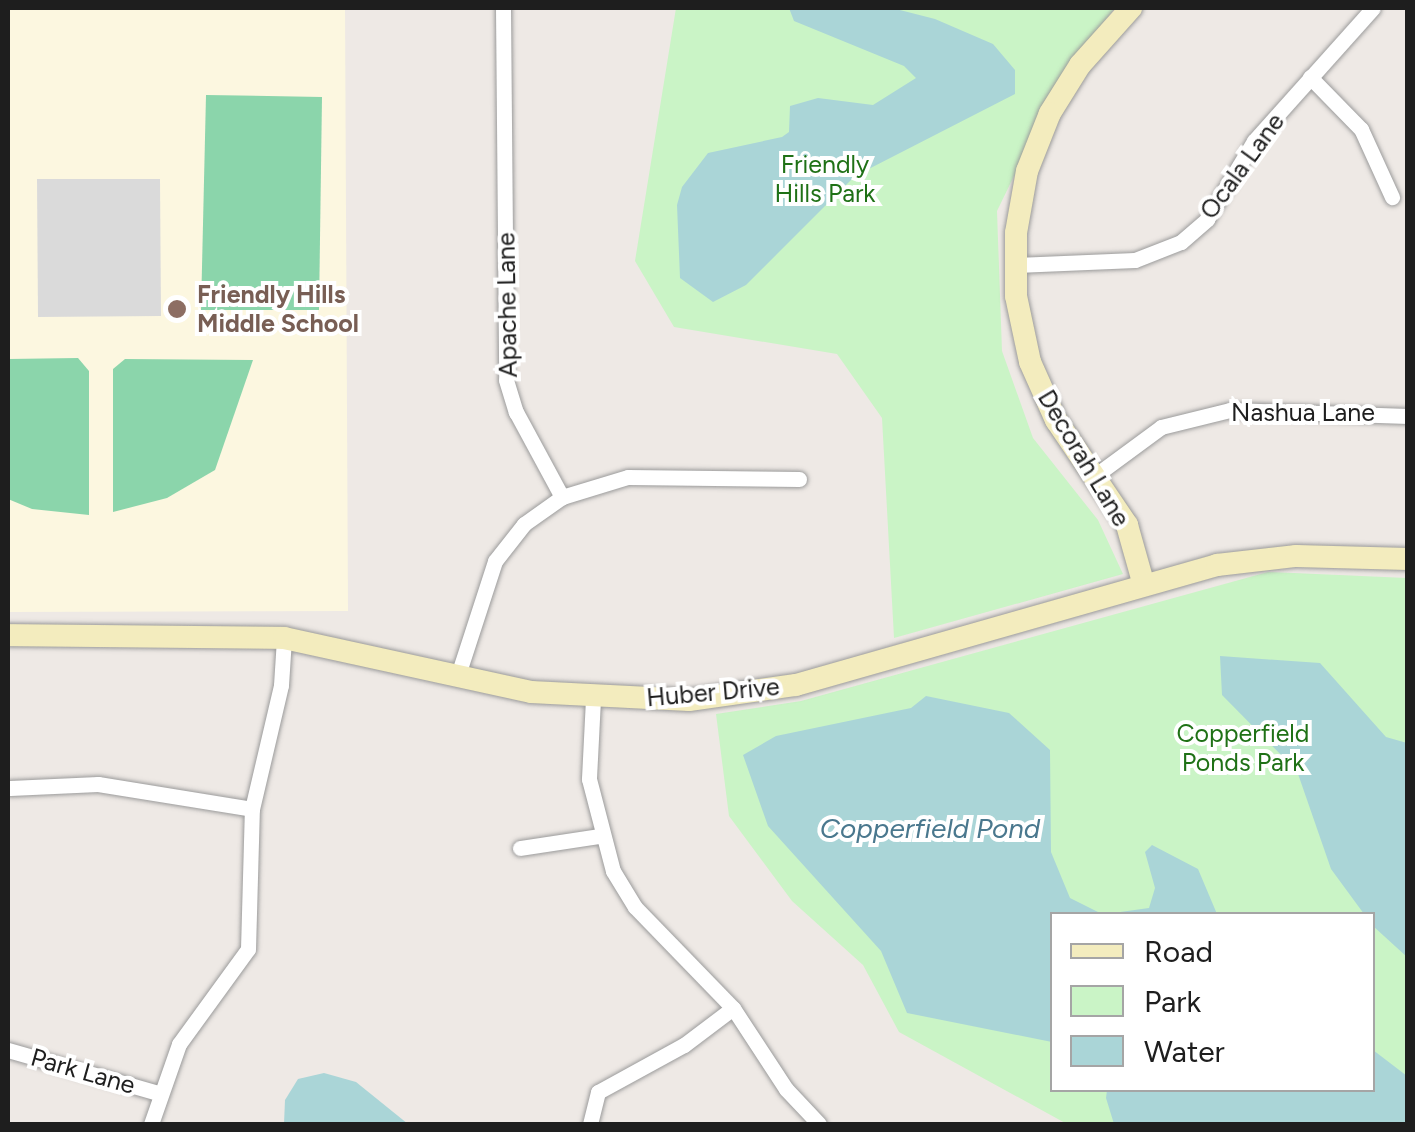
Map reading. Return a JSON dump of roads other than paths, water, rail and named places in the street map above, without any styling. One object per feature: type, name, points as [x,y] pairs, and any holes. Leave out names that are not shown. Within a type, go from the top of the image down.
[{"type":"street","name":"Apache Lane","points":[[503,8],[506,380],[516,412],[562,497]]},
{"type":"street","name":"Decorah Lane","points":[[1130,8],[1080,65],[1050,113],[1027,171],[1016,265],[1030,362],[1056,420],[1127,524],[1143,582]]},
{"type":"street","name":"Ocala Lane","points":[[1016,265],[1135,260],[1181,242],[1207,218],[1254,141],[1373,8]]},
{"type":"street","points":[[1310,77],[1361,129],[1392,197]]},
{"type":"street","name":"Nashua Lane","points":[[1096,475],[1161,427],[1230,410],[1408,416]]},
{"type":"street","points":[[458,675],[496,561],[524,524],[562,497],[628,477],[799,479]]},
{"type":"street","name":"Huber Drive","points":[[8,635],[284,638],[593,699],[689,700],[796,685],[1143,582],[1296,556],[1408,559]]},
{"type":"street","points":[[151,1124],[158,1093],[179,1044],[248,949],[252,809],[281,685],[284,638]]},
{"type":"street","points":[[593,699],[589,779],[599,836],[635,907],[733,1008],[786,1089],[819,1124]]},
{"type":"street","points":[[10,788],[98,784],[252,809]]},
{"type":"street","points":[[520,848],[599,836]]},
{"type":"street","points":[[590,1124],[598,1092],[684,1045],[733,1008]]},
{"type":"street","name":"Park Lane","points":[[8,1050],[158,1093]]},
{"type":"water","points":[[789,8],[892,8],[935,19],[993,44],[1015,70],[1015,94],[855,176],[746,285],[713,302],[680,278],[677,205],[682,187],[708,153],[782,137],[789,132],[790,106],[818,98],[873,105],[916,78],[904,66],[794,21]]},
{"type":"water","points":[[1220,656],[1320,663],[1386,737],[1407,743],[1407,957],[1375,928],[1375,912],[1363,912],[1331,869],[1297,771],[1222,695]]},
{"type":"water","name":"Copperfield Pond","points":[[926,696],[1009,713],[1050,750],[1051,852],[1070,898],[1098,912],[1050,912],[1050,1042],[907,1013],[881,951],[768,826],[743,755],[776,736],[911,708]]},
{"type":"water","points":[[1152,845],[1198,869],[1216,912],[1120,912],[1149,908],[1155,888],[1145,852]]},
{"type":"water","points":[[1375,1052],[1407,1076],[1407,1124],[1114,1124],[1107,1092],[1375,1092]]},
{"type":"water","points":[[324,1073],[356,1082],[408,1124],[284,1124],[285,1100],[298,1079]]},
{"type":"place","name":"Friendly Hills Middle School","points":[[177,309]]},
{"type":"park label","name":"Friendly Hills Park","points":[[825,180]]},
{"type":"park label","name":"Copperfield Ponds Park","points":[[1243,748]]}]
